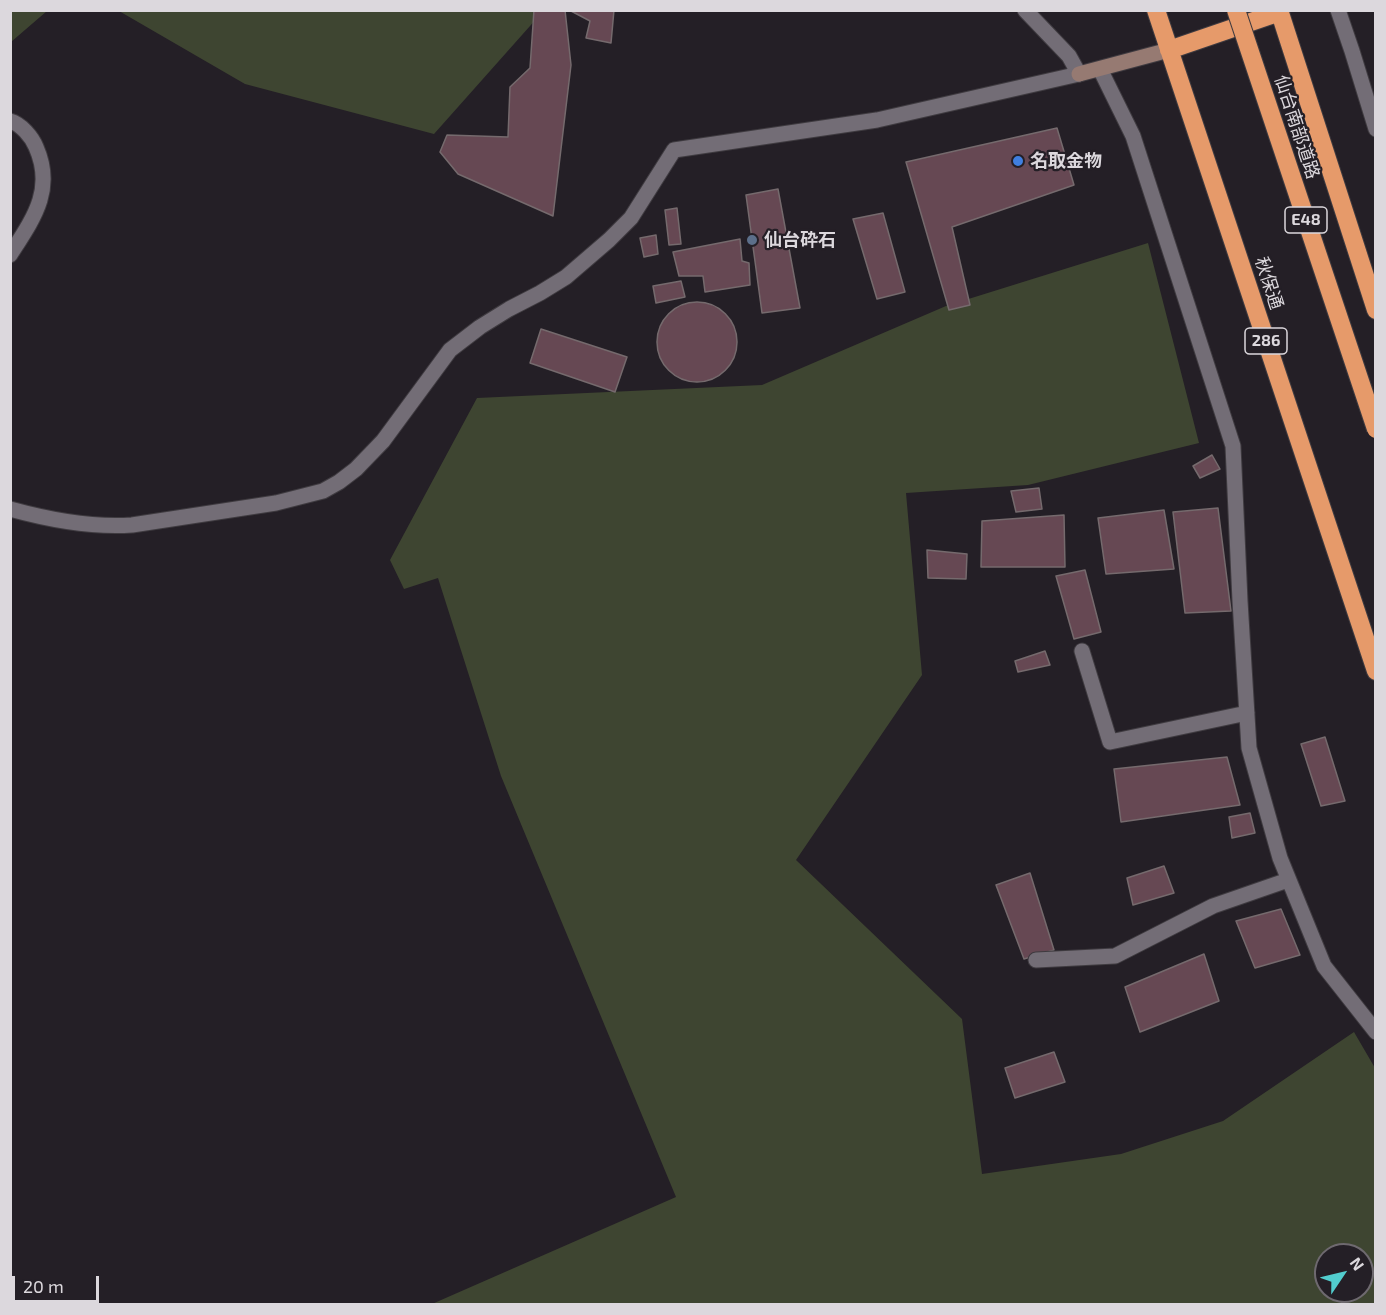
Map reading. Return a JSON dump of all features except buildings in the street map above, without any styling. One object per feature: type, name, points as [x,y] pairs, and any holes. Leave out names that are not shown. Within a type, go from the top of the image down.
[{"type":"highway","name":"秋保通","points":[[1156,10],[1376,671]]},
{"type":"highway","name":"仙台南部道路","points":[[1236,10],[1376,429]]},
{"type":"highway","points":[[1170,50],[1281,11],[1376,310]]},
{"type":"street","points":[[1025,10],[1069,56],[1079,74]]},
{"type":"street","points":[[1338,10],[1376,129]]},
{"type":"street","points":[[10,509],[39,517],[112,527],[276,503],[323,491],[356,469],[383,441],[450,350],[480,327],[566,277],[632,218],[675,150],[877,120],[1100,69],[1170,50]]},
{"type":"street","points":[[1100,69],[1133,136],[1233,446],[1250,748],[1280,858],[1324,966],[1376,1032]]},
{"type":"street","points":[[10,121],[16,123],[33,140],[42,160],[44,190],[34,218],[10,255]]},
{"type":"street","points":[[1082,651],[1110,742],[1247,713]]},
{"type":"street","points":[[1036,960],[1115,956],[1213,906],[1288,880]]},
{"type":"green space","points":[[11,10],[47,10],[47,11],[11,42]]},
{"type":"green space","points":[[119,11],[541,11],[434,134],[245,84]]},
{"type":"green space","points":[[1148,243],[1199,443],[1028,485],[906,493],[922,675],[796,860],[962,1019],[982,1174],[1121,1154],[1223,1121],[1354,1032],[1375,1068],[1375,1304],[432,1304],[676,1197],[501,776],[438,578],[404,589],[390,560],[477,398],[762,385],[946,306]]},
{"type":"place","name":"名取金物","points":[[1018,161]]},
{"type":"place","name":"仙台砕石","points":[[752,240]]}]
